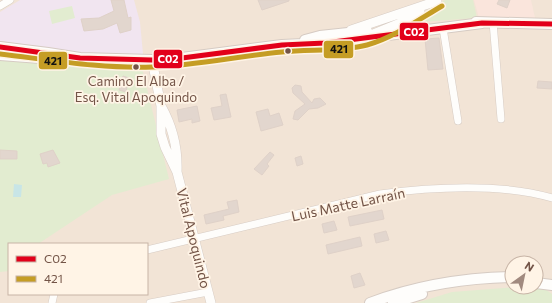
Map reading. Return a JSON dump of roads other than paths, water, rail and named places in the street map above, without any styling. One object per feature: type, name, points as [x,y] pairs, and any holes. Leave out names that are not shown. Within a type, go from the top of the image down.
[{"type":"main road","points":[[0,55],[53,59],[66,57],[152,60],[182,58],[282,45],[320,36],[442,22],[552,24]]},
{"type":"main road","points":[[282,45],[326,44],[482,22]]},
{"type":"main road","points":[[0,47],[48,52],[66,57]]},
{"type":"main road","points":[[370,303],[431,286],[466,280],[504,278]]},
{"type":"main road","points":[[393,303],[448,289],[504,283]]},
{"type":"street","points":[[0,6],[10,0]]},
{"type":"street","points":[[365,38],[398,24],[437,0]]},
{"type":"street","points":[[343,34],[437,0]]},
{"type":"street","points":[[493,22],[501,118]]},
{"type":"street","points":[[443,28],[458,121]]},
{"type":"street","name":"Vital Apoquindo","points":[[152,60],[161,106],[170,124],[176,144],[177,172],[196,240],[211,303]]},
{"type":"street","name":"Luis Matte Larraín","points":[[148,250],[196,240],[380,194],[400,191],[498,188],[520,190],[552,198]]},
{"type":"street","points":[[150,303],[208,292]]},
{"type":"water","points":[[14,184],[22,185],[21,197],[13,197]]},
{"type":"place","name":"Camino El Alba / Esq. Vital Apoquindo","points":[[136,67]]}]
